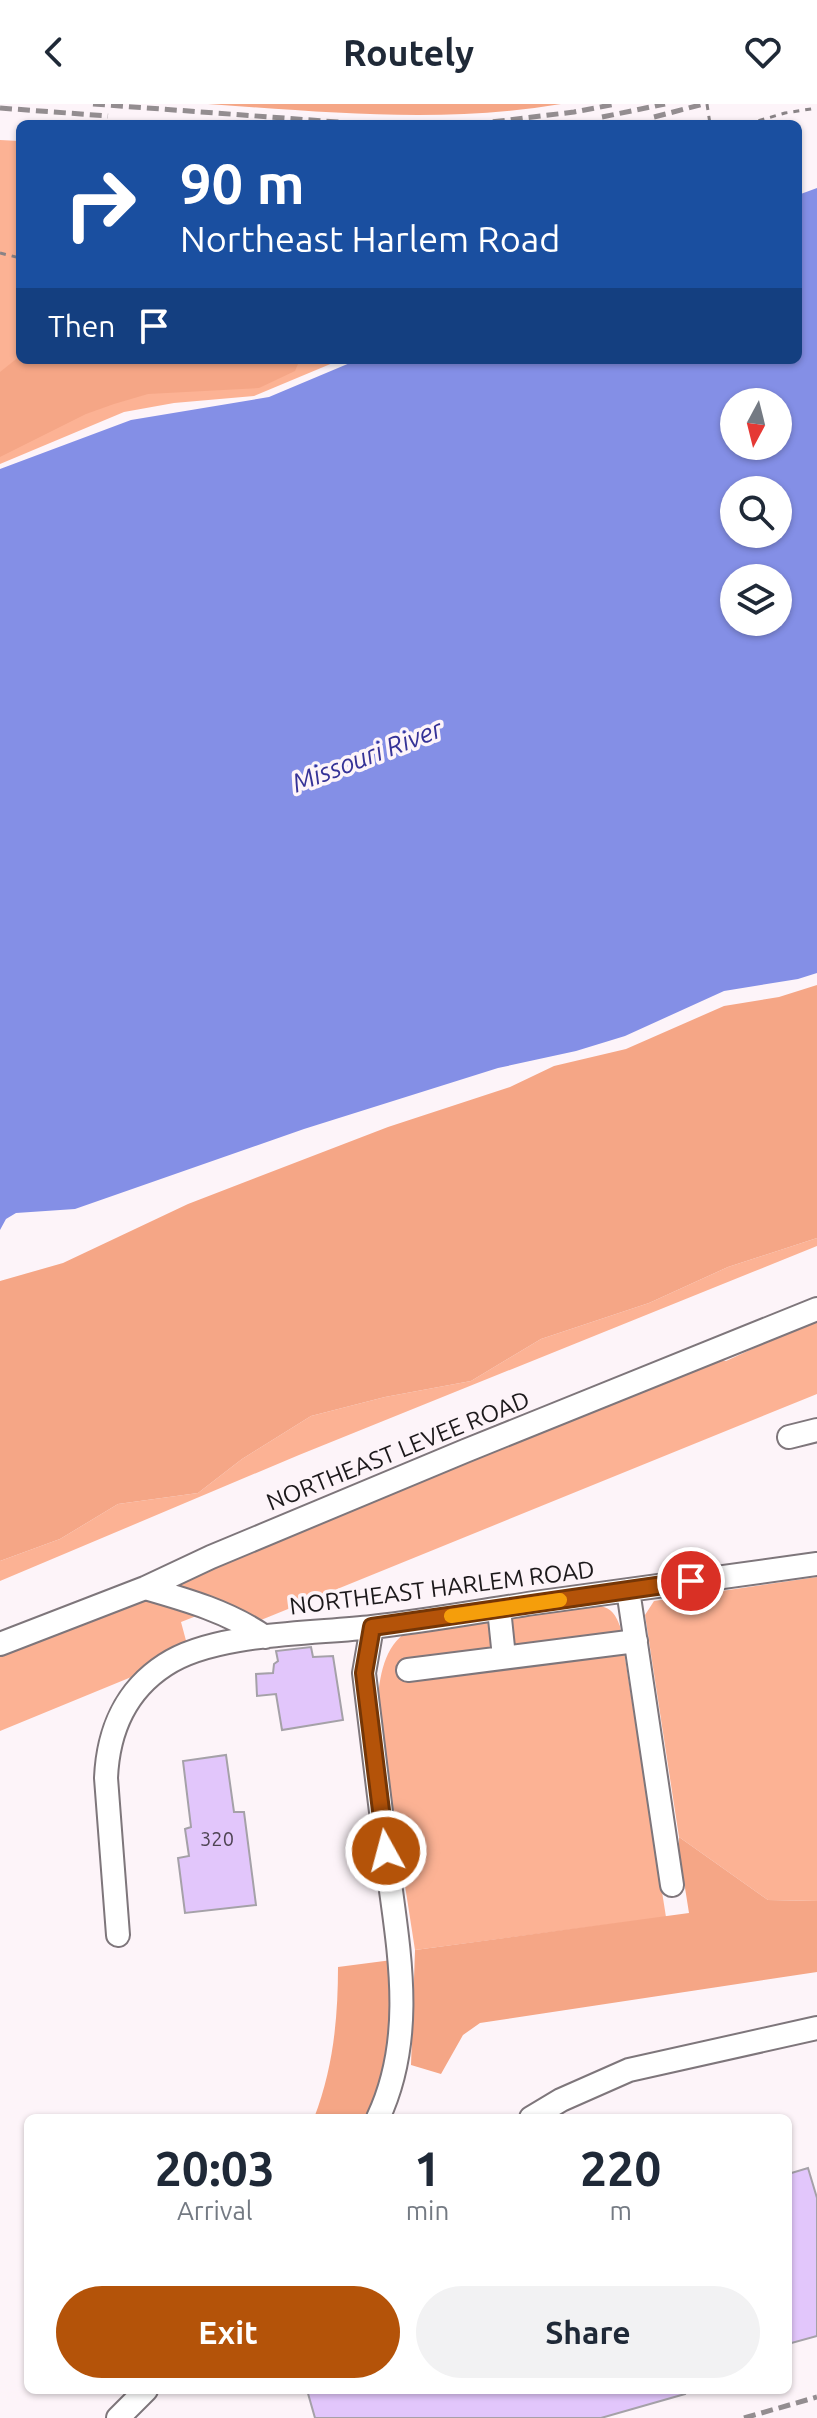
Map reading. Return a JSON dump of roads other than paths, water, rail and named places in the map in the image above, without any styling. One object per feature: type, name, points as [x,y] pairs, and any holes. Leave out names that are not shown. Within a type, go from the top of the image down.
[{"type":"street","name":"NORTHEAST LEVEE ROAD","points":[[0,1644],[145,1588],[451,1456],[817,1309]]},
{"type":"street","points":[[789,1437],[817,1430]]},
{"type":"street","name":"NORTHEAST HARLEM ROAD","points":[[118,1935],[106,1778],[112,1733],[120,1713],[148,1678],[167,1664],[208,1647],[265,1637],[372,1627],[817,1564]]},
{"type":"street","points":[[145,1588],[183,1598],[243,1621],[265,1637]]},
{"type":"street","points":[[628,1590],[672,1885]]},
{"type":"street","points":[[499,1609],[504,1657]]},
{"type":"street","points":[[372,1627],[364,1673],[403,1995],[399,2053],[380,2114]]},
{"type":"street","points":[[408,1670],[636,1641]]},
{"type":"street","points":[[538,2114],[561,2100],[629,2070],[817,2028]]},
{"type":"street","points":[[118,2418],[142,2394]]},
{"type":"water","name":"Missouri River","points":[[817,188],[817,973],[724,991],[625,1036],[576,1051],[498,1068],[304,1129],[75,1209],[16,1213],[6,1219],[0,1230],[0,469],[131,420],[269,397],[347,364],[802,364],[802,194]]},
{"type":"railway","points":[[93,104],[311,120]]},
{"type":"railway","points":[[508,120],[616,104]]},
{"type":"railway","points":[[602,117],[665,104]]},
{"type":"railway","points":[[654,117],[704,104]]},
{"type":"railway","points":[[0,108],[108,116]]},
{"type":"railway","points":[[744,2418],[817,2397]]}]
